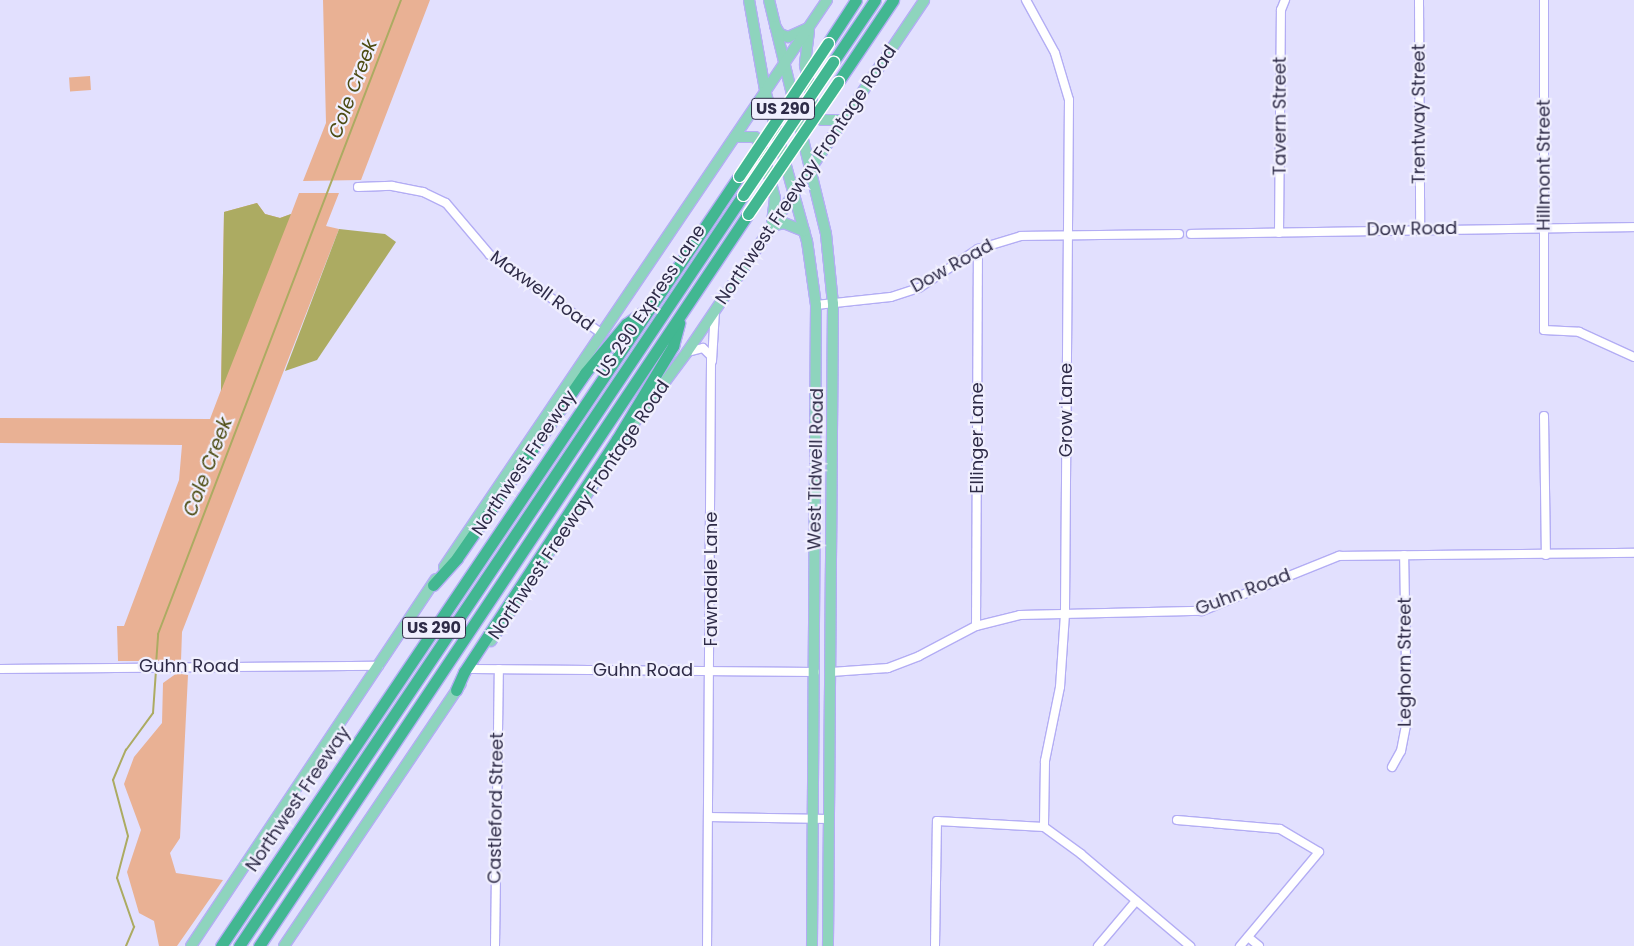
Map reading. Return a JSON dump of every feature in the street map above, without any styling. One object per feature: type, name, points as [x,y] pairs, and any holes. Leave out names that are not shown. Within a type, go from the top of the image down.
[{"type":"highway","name":"Northwest Freeway","points":[[220,946],[856,0]]},
{"type":"highway","name":"US 290 Express Lane","points":[[239,946],[874,0]]},
{"type":"highway","name":"US 290","points":[[259,946],[893,0]]},
{"type":"highway","points":[[433,585],[457,558],[585,373],[626,324],[648,309]]},
{"type":"highway","points":[[456,690],[464,672],[617,439],[674,346],[682,314]]},
{"type":"main road","name":"West Tidwell Road","points":[[748,0],[765,90],[804,231],[816,305],[817,424],[812,946]]},
{"type":"main road","name":"West Tidwell Road","points":[[768,0],[826,234],[833,304],[828,946]]},
{"type":"main road","points":[[192,946],[601,333],[765,90],[784,66],[826,0]]},
{"type":"main road","name":"Northwest Freeway Frontage Road","points":[[284,946],[472,669],[628,431],[687,352],[772,226],[809,166],[924,0]]},
{"type":"main road","points":[[772,21],[780,34],[788,36],[810,27]]},
{"type":"main road","points":[[810,27],[805,65],[814,112],[822,120],[842,120]]},
{"type":"main road","points":[[735,137],[755,137],[761,145],[775,198],[772,226],[784,223],[804,231]]},
{"type":"main road","points":[[817,424],[833,425]]},
{"type":"main road","points":[[816,549],[832,549]]},
{"type":"main road","points":[[813,903],[829,903]]},
{"type":"street","name":"Grow Lane","points":[[1026,0],[1056,53],[1069,100],[1065,614],[1060,688],[1046,753],[1044,827]]},
{"type":"street","name":"Tavern Street","points":[[1280,233],[1281,10],[1285,0]]},
{"type":"street","name":"Trentway Street","points":[[1419,0],[1420,229]]},
{"type":"street","name":"Hillmont Street","points":[[1544,0],[1544,330],[1579,332],[1634,357]]},
{"type":"street","name":"Maxwell Road","points":[[358,187],[392,186],[423,192],[446,203],[490,255],[601,333]]},
{"type":"street","name":"Dow Road","points":[[1190,234],[1634,227]]},
{"type":"street","name":"Dow Road","points":[[816,305],[891,297],[918,288],[978,249],[1023,236],[1179,234]]},
{"type":"street","name":"Ellinger Lane","points":[[976,626],[978,249]]},
{"type":"street","name":"Fawndale Lane","points":[[707,946],[711,671],[711,362],[715,311]]},
{"type":"street","points":[[687,352],[703,348],[711,356],[711,362]]},
{"type":"street","points":[[1544,416],[1546,555]]},
{"type":"street","name":"Guhn Road","points":[[831,672],[897,665],[976,626],[1020,615],[1202,611],[1339,556],[1634,553]]},
{"type":"street","name":"Leghorn Street","points":[[1392,767],[1401,750],[1407,721],[1404,554]]},
{"type":"street","name":"Guhn Road","points":[[0,669],[170,666],[378,666]]},
{"type":"street","name":"Guhn Road","points":[[472,669],[815,672]]},
{"type":"street","name":"Castleford Street","points":[[495,946],[498,669]]},
{"type":"street","points":[[708,817],[830,819]]},
{"type":"street","points":[[1177,820],[1280,829],[1319,852],[1240,946]]},
{"type":"street","points":[[935,946],[937,821],[1044,827],[1190,946]]},
{"type":"street","points":[[1098,946],[1136,901]]},
{"type":"street","points":[[1248,937],[1259,946]]},
{"type":"shaded area","points":[[323,0],[430,0],[361,180],[303,181],[326,123]]},
{"type":"shaded area","points":[[90,76],[91,90],[70,91],[69,77]]},
{"type":"shaded area","points":[[299,193],[339,193],[326,226],[339,229],[182,632],[181,661],[118,661],[117,626],[124,626],[179,480],[182,445],[0,443],[0,418],[210,419],[221,390],[224,212],[257,203],[265,214],[280,218],[291,214]]},
{"type":"shaded area","points":[[257,203],[265,214],[280,218],[291,214],[221,391],[224,212]]},
{"type":"shaded area","points":[[339,229],[385,234],[396,242],[317,360],[285,371]]},
{"type":"shaded area","points":[[177,673],[188,675],[180,838],[170,853],[176,873],[223,880],[177,946],[159,946],[154,921],[139,913],[127,872],[141,830],[124,784],[134,757],[162,723],[163,683]]},
{"type":"waterway","name":"Cole Creek","points":[[156,665],[158,634],[401,0]]},
{"type":"waterway","name":"Cole Creek","points":[[126,946],[134,927],[117,878],[128,836],[113,780],[126,750],[153,713],[156,670]]}]
